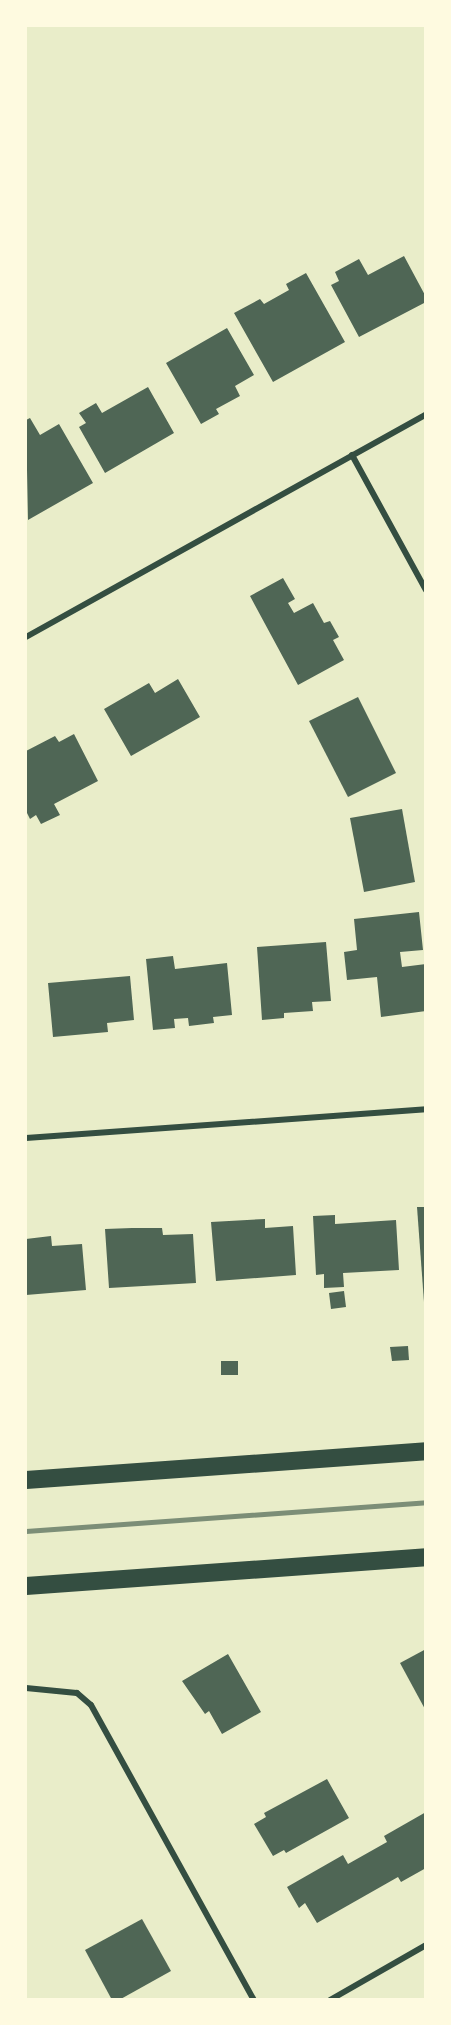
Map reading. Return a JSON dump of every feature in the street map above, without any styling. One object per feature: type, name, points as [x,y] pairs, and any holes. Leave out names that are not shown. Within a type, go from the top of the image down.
[{"type":"highway","points":[[26,1480],[426,1451]]},
{"type":"highway","points":[[26,1586],[426,1557]]},
{"type":"street","points":[[26,637],[426,414]]},
{"type":"street","points":[[352,455],[426,590]]},
{"type":"street","points":[[26,1138],[426,1109]]},
{"type":"street","points":[[26,1688],[78,1693],[90,1706],[254,2000]]},
{"type":"street","points":[[330,2000],[426,1946]]},
{"type":"building","points":[[404,256],[426,297],[426,302],[359,337],[331,285],[339,281],[335,272],[359,259],[368,275]]},
{"type":"building","points":[[306,273],[345,342],[273,382],[234,313],[260,299],[264,304],[289,290],[286,284]]},
{"type":"building","points":[[227,328],[254,375],[235,386],[240,396],[216,409],[219,414],[201,424],[166,363]]},
{"type":"building","points":[[148,387],[174,433],[105,473],[79,427],[86,423],[79,413],[96,403],[102,413]]},
{"type":"building","points":[[30,418],[40,435],[59,424],[93,483],[28,520],[26,420]]},
{"type":"building","points":[[283,578],[295,599],[288,603],[294,613],[313,603],[324,623],[330,621],[339,637],[333,640],[344,660],[298,685],[250,596]]},
{"type":"building","points":[[178,679],[200,717],[131,756],[104,709],[149,683],[155,693]]},
{"type":"building","points":[[358,697],[396,773],[348,797],[309,721]]},
{"type":"building","points":[[74,734],[98,781],[54,804],[60,815],[41,824],[36,815],[30,819],[26,811],[26,751],[55,736],[59,742]]},
{"type":"building","points":[[402,809],[415,882],[364,892],[350,818]]},
{"type":"building","points":[[419,912],[423,950],[400,952],[402,967],[426,964],[426,1011],[381,1017],[377,977],[347,980],[344,952],[357,950],[354,919]]},
{"type":"building","points":[[326,942],[331,1001],[312,1002],[313,1011],[284,1013],[284,1018],[262,1020],[257,947]]},
{"type":"building","points":[[173,956],[175,969],[227,963],[232,1015],[213,1017],[214,1023],[189,1026],[188,1018],[174,1019],[175,1028],[153,1030],[146,959]]},
{"type":"building","points":[[130,976],[134,1020],[107,1023],[108,1032],[53,1037],[48,983]]},
{"type":"building","points":[[417,1207],[426,1207],[426,1302],[424,1302]]},
{"type":"building","points":[[335,1215],[335,1224],[396,1220],[399,1270],[343,1273],[344,1287],[324,1288],[324,1274],[316,1275],[313,1216]]},
{"type":"building","points":[[265,1219],[265,1228],[293,1226],[296,1275],[216,1281],[211,1222]]},
{"type":"building","points":[[162,1228],[163,1235],[193,1234],[196,1283],[109,1288],[105,1229]]},
{"type":"building","points":[[51,1236],[52,1246],[82,1244],[86,1290],[26,1295],[26,1239]]},
{"type":"building","points":[[344,1291],[346,1307],[331,1309],[329,1293]]},
{"type":"building","points":[[408,1346],[409,1360],[392,1361],[390,1347]]},
{"type":"building","points":[[221,1361],[238,1361],[238,1375],[221,1375]]},
{"type":"building","points":[[426,1649],[426,1711],[400,1663]]},
{"type":"building","points":[[228,1654],[261,1712],[222,1734],[209,1711],[205,1714],[182,1681]]},
{"type":"building","points":[[327,1779],[349,1818],[286,1853],[284,1850],[273,1856],[254,1824],[266,1817],[264,1813]]},
{"type":"building","points":[[426,1812],[426,1868],[401,1882],[398,1877],[317,1923],[305,1903],[299,1908],[287,1887],[343,1855],[348,1864],[387,1842],[384,1836]]},
{"type":"building","points":[[142,1919],[171,1971],[119,2000],[112,2000],[85,1950]]},
{"type":"railway","points":[[26,1531],[426,1502]]}]
